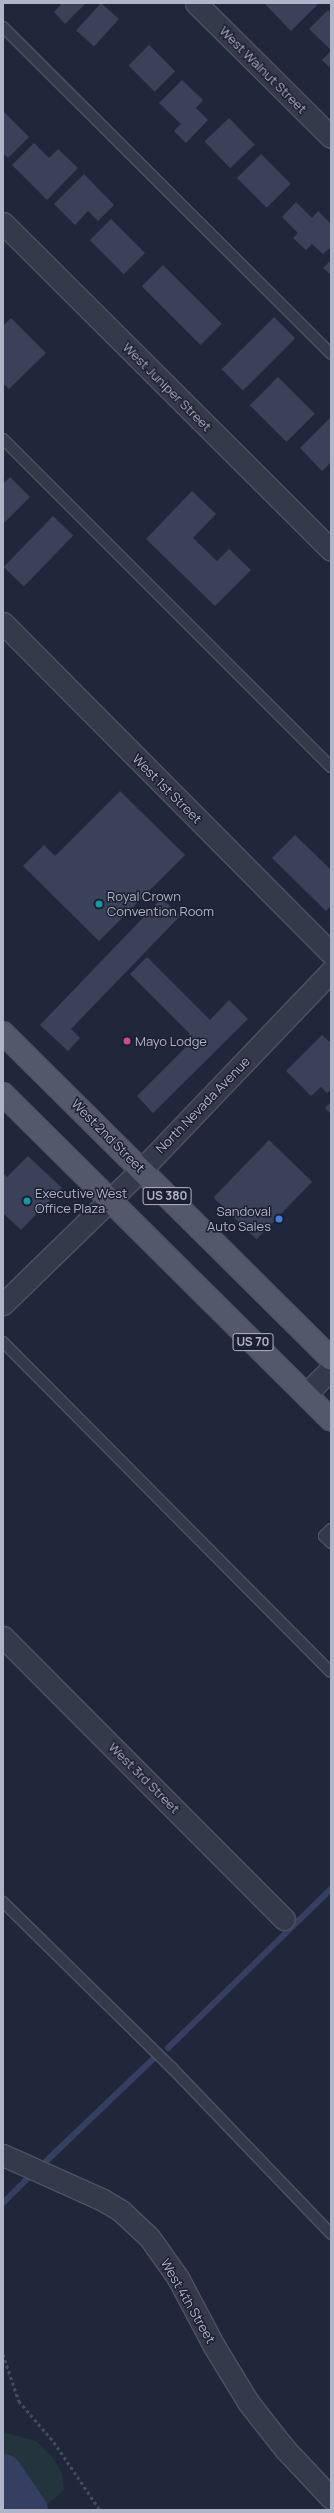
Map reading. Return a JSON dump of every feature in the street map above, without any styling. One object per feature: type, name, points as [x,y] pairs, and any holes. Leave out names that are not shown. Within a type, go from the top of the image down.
[{"type":"main road","name":"West 2nd Street","points":[[3,1033],[331,1359]]},
{"type":"main road","name":"US 70","points":[[3,1094],[331,1420]]},
{"type":"street","name":"West Walnut Street","points":[[196,3],[331,137]]},
{"type":"street","name":"West Juniper Street","points":[[3,223],[331,550]]},
{"type":"street","name":"West 1st Street","points":[[3,623],[331,953]]},
{"type":"street","name":"North Nevada Avenue","points":[[3,1304],[141,1170],[331,971]]},
{"type":"street","points":[[306,1394],[331,1368]]},
{"type":"street","name":"West 3rd Street","points":[[3,1637],[284,1919]]},
{"type":"street","name":"West 4th Street","points":[[3,2155],[103,2200],[121,2211],[148,2237],[178,2278],[214,2346],[248,2402],[285,2449],[331,2498]]},
{"type":"lane","points":[[3,27],[331,354]]},
{"type":"lane","points":[[3,439],[331,767]]},
{"type":"lane","points":[[3,1342],[331,1672]]},
{"type":"lane","points":[[331,1529],[324,1536],[331,1543]]},
{"type":"lane","points":[[3,1902],[172,2068],[331,2234]]},
{"type":"path","points":[[3,2354],[19,2401],[54,2442],[100,2510]]},
{"type":"shaded area","points":[[3,2432],[36,2441],[53,2458],[62,2474],[64,2490],[41,2510],[3,2510]]},
{"type":"building","points":[[62,3],[86,3],[65,24],[54,12]]},
{"type":"building","points":[[101,3],[119,19],[94,47],[76,30]]},
{"type":"building","points":[[264,3],[319,3],[291,31]]},
{"type":"building","points":[[328,10],[331,13],[331,50],[309,29]]},
{"type":"building","points":[[149,45],[175,71],[155,92],[128,66]]},
{"type":"building","points":[[331,51],[331,65],[329,67],[322,60]]},
{"type":"building","points":[[182,80],[203,100],[196,108],[208,120],[186,143],[174,131],[181,124],[159,103]]},
{"type":"building","points":[[3,111],[29,137],[8,158],[3,153]]},
{"type":"building","points":[[229,118],[255,145],[230,168],[205,142]]},
{"type":"building","points":[[34,143],[49,158],[58,149],[78,168],[47,200],[12,165]]},
{"type":"building","points":[[261,154],[291,184],[267,208],[237,178]]},
{"type":"building","points":[[84,174],[114,205],[98,221],[88,211],[75,225],[54,204]]},
{"type":"building","points":[[296,202],[312,218],[318,211],[331,224],[331,247],[323,254],[312,244],[306,250],[293,238],[298,233],[282,217]]},
{"type":"building","points":[[111,219],[145,253],[124,274],[90,240]]},
{"type":"building","points":[[331,260],[331,275],[323,268]]},
{"type":"building","points":[[163,265],[222,324],[200,345],[142,286]]},
{"type":"building","points":[[274,317],[295,338],[243,391],[222,369]]},
{"type":"building","points":[[11,318],[46,353],[9,389],[3,383],[3,326]]},
{"type":"building","points":[[278,377],[315,414],[286,442],[250,405]]},
{"type":"building","points":[[331,417],[331,462],[322,471],[300,448]]},
{"type":"building","points":[[10,477],[30,497],[3,524],[3,484]]},
{"type":"building","points":[[192,491],[216,514],[193,538],[217,561],[229,549],[251,570],[215,606],[146,539]]},
{"type":"building","points":[[53,516],[73,535],[24,587],[4,567]]},
{"type":"building","name":"Royal Crown Convention Room","points":[[120,791],[185,855],[99,941],[23,866],[44,845],[55,856]]},
{"type":"building","points":[[295,835],[331,870],[331,906],[326,911],[272,858]]},
{"type":"building","points":[[162,898],[180,916],[71,1029],[80,1038],[68,1051],[40,1025]]},
{"type":"building","points":[[147,957],[210,1020],[229,1000],[248,1019],[153,1113],[137,1096],[190,1043],[189,1033],[130,974]]},
{"type":"building","points":[[322,1035],[331,1043],[331,1090],[327,1093],[321,1087],[311,1096],[286,1071]]},
{"type":"building","points":[[331,1102],[331,1114],[325,1108]]},
{"type":"building","points":[[269,1140],[312,1182],[257,1239],[213,1198]]},
{"type":"building","name":"Executive West Office Plaza","points":[[28,1156],[62,1188],[21,1230],[3,1213],[3,1173],[7,1177]]},
{"type":"waterway","points":[[168,2048],[331,1889]]},
{"type":"waterway","points":[[40,2167],[153,2059]]},
{"type":"waterway","points":[[3,2203],[33,2173]]},
{"type":"waterway","points":[[3,2472],[29,2510]]},
{"type":"place","name":"Royal Crown Convention Room","points":[[99,904]]},
{"type":"place","name":"Mayo Lodge","points":[[127,1041]]},
{"type":"place","name":"Executive West Office Plaza","points":[[27,1201]]},
{"type":"place","name":"Sandoval Auto Sales","points":[[279,1219]]}]
